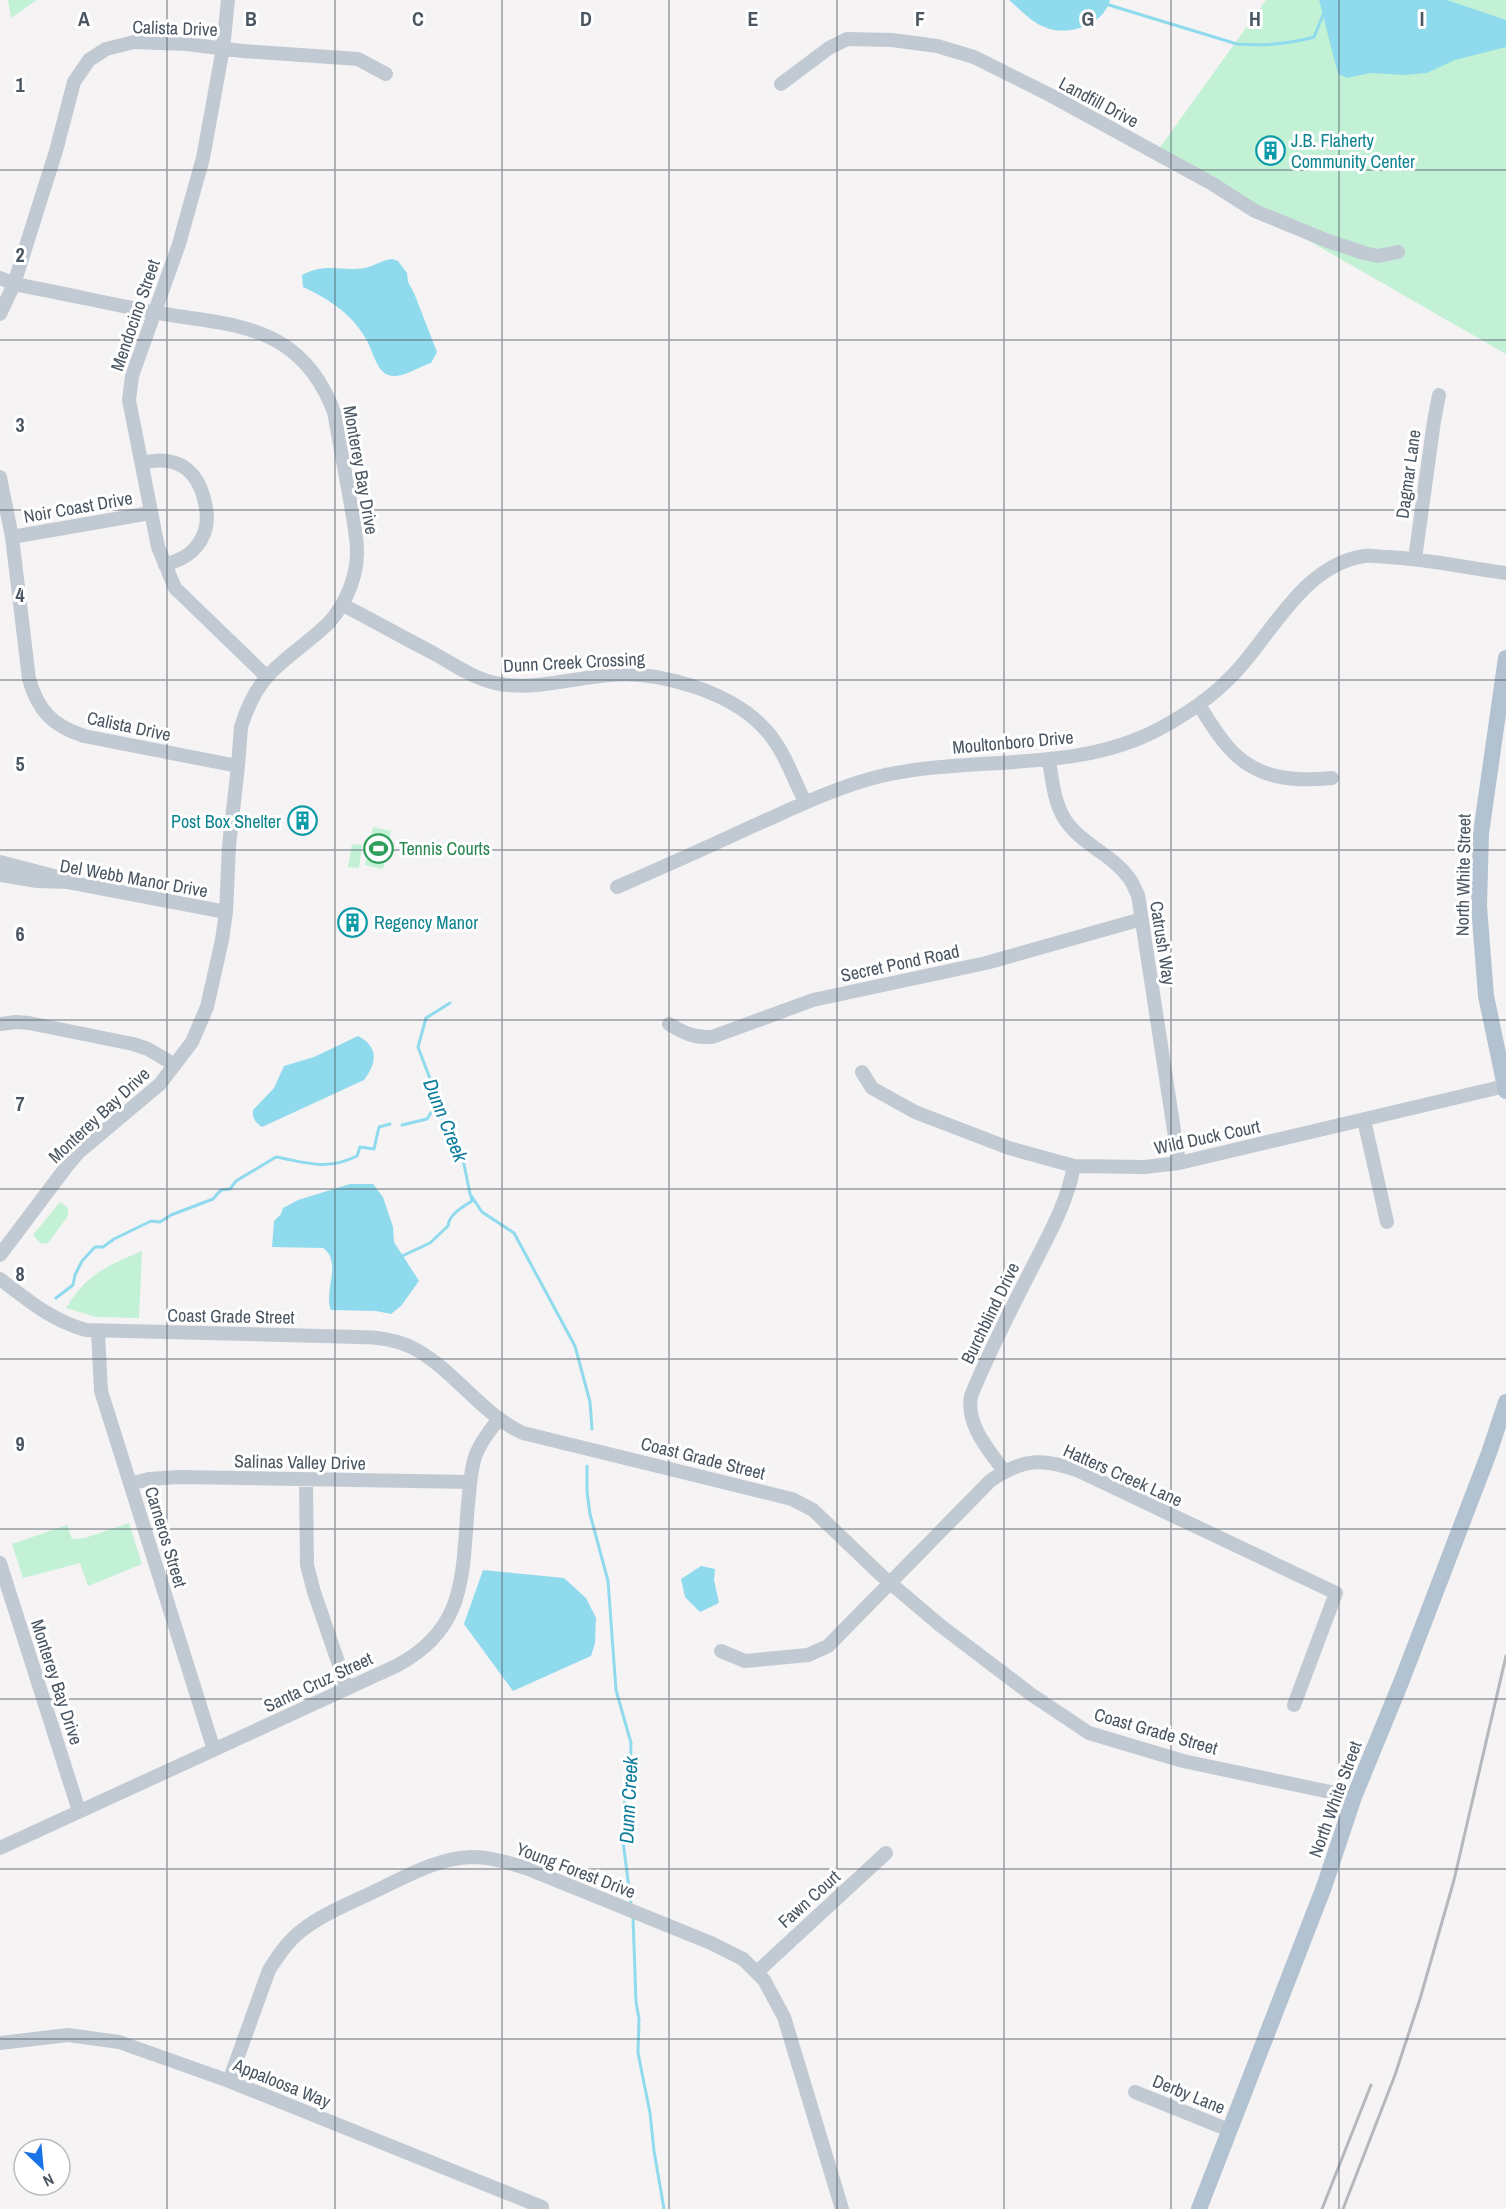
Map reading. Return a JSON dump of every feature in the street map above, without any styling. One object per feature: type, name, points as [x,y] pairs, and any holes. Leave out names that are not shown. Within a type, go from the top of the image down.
[{"type":"main road","name":"North White Street","points":[[1505,1088],[1486,996],[1479,906],[1481,833],[1506,658]]},
{"type":"main road","name":"North White Street","points":[[1199,2209],[1324,1887],[1354,1797],[1425,1619],[1506,1402]]},
{"type":"street","name":"Mendocino Street","points":[[228,0],[223,48],[203,158],[179,244],[130,383],[129,400],[158,547],[175,588],[266,676]]},
{"type":"street","name":"Landfill Drive","points":[[781,84],[829,48],[847,39],[892,40],[937,46],[974,57],[1050,95],[1211,183],[1255,211],[1328,242],[1364,253],[1378,256],[1398,252]]},
{"type":"street","name":"Calista Drive","points":[[0,314],[14,284],[56,151],[74,82],[89,60],[114,46],[134,42],[358,59],[386,74]]},
{"type":"street","name":"Monterey Bay Drive","points":[[0,278],[14,284],[155,313],[239,327],[280,342],[296,353],[318,379],[328,395],[334,412],[355,530],[357,555],[349,591],[343,605],[323,629],[266,676],[248,704],[244,715],[229,846],[226,912],[222,940],[207,1007],[192,1042],[176,1065],[147,1096],[78,1154],[54,1182],[0,1255]]},
{"type":"street","name":"Dagmar Lane","points":[[1415,558],[1439,395]]},
{"type":"street","points":[[142,463],[166,460],[182,465],[195,477],[203,492],[207,519],[201,540],[191,552],[165,566]]},
{"type":"street","name":"Calista Drive","points":[[0,477],[12,537],[29,680],[34,696],[49,718],[68,731],[84,736],[238,766]]},
{"type":"street","name":"Noir Coast Drive","points":[[12,537],[150,513]]},
{"type":"street","name":"Moultonboro Drive","points":[[618,887],[806,802],[877,777],[936,766],[1049,760],[1085,754],[1128,743],[1158,730],[1199,705],[1240,668],[1292,602],[1315,579],[1333,567],[1364,556],[1415,558],[1506,573]]},
{"type":"street","name":"Dunn Creek Crossing","points":[[343,605],[469,674],[493,683],[517,686],[609,674],[635,673],[676,681],[720,698],[737,707],[764,727],[778,748],[806,802]]},
{"type":"street","points":[[1199,705],[1229,748],[1264,774],[1305,781],[1332,778]]},
{"type":"street","name":"Catrush Way","points":[[1049,760],[1056,799],[1064,819],[1078,836],[1109,858],[1129,878],[1138,895],[1179,1163]]},
{"type":"street","points":[[0,862],[56,876],[68,882]]},
{"type":"street","name":"Del Webb Manor Drive","points":[[0,875],[37,881],[68,882],[226,912]]},
{"type":"street","name":"Secret Pond Road","points":[[669,1024],[685,1034],[699,1038],[712,1037],[777,1011],[813,1000],[986,963],[1142,919]]},
{"type":"street","points":[[0,1024],[29,1023],[133,1044],[176,1065]]},
{"type":"street","name":"Wild Duck Court","points":[[862,1072],[872,1088],[915,1112],[1009,1148],[1074,1166],[1145,1167],[1179,1163],[1505,1088]]},
{"type":"street","points":[[1364,1120],[1387,1222]]},
{"type":"street","name":"Burchblind Drive","points":[[1004,1471],[978,1434],[969,1408],[971,1396],[1005,1321],[1057,1219],[1070,1185],[1074,1166]]},
{"type":"street","name":"Coast Grade Street","points":[[0,1280],[41,1311],[59,1321],[98,1332],[359,1336],[389,1340],[411,1347],[498,1419],[534,1437],[636,1459],[792,1499],[813,1510],[890,1584],[989,1664],[1064,1718],[1089,1733],[1161,1755],[1354,1797]]},
{"type":"street","name":"Carneros Street","points":[[98,1332],[101,1391],[214,1750]]},
{"type":"street","name":"Santa Cruz Street","points":[[0,1848],[409,1659],[433,1641],[450,1617],[461,1582],[470,1482],[477,1452],[498,1419]]},
{"type":"street","name":"Hatters Creek Lane","points":[[721,1651],[745,1661],[808,1655],[828,1646],[990,1481],[1004,1471],[1019,1465],[1055,1462],[1336,1593],[1294,1705]]},
{"type":"street","name":"Salinas Valley Drive","points":[[130,1484],[163,1478],[470,1482]]},
{"type":"street","points":[[306,1481],[306,1549],[309,1576],[347,1688]]},
{"type":"street","name":"Monterey Bay Drive","points":[[0,1563],[79,1811]]},
{"type":"street","name":"Fawn Court","points":[[757,1972],[886,1853]]},
{"type":"street","name":"Young Forest Drive","points":[[229,2081],[262,1985],[278,1956],[288,1944],[319,1918],[432,1865],[452,1859],[472,1857],[500,1860],[526,1868],[711,1943],[743,1959],[757,1972],[776,2000],[784,2018],[842,2209]]},
{"type":"street","name":"Appaloosa Way","points":[[0,2043],[54,2035],[83,2035],[105,2039],[229,2081],[542,2207]]},
{"type":"street","name":"Derby Lane","points":[[1135,2092],[1229,2130]]},
{"type":"green space","points":[[8,0],[37,0],[11,18]]},
{"type":"green space","points":[[1266,0],[1506,0],[1506,354],[1156,153]]},
{"type":"green space","name":"Tennis Courts","points":[[373,827],[391,831],[383,869],[365,865]]},
{"type":"green space","points":[[352,844],[362,845],[359,868],[348,867]]},
{"type":"green space","points":[[60,1202],[68,1208],[68,1216],[48,1243],[41,1244],[33,1235]]},
{"type":"green space","points":[[142,1251],[139,1318],[96,1317],[66,1308],[82,1287],[98,1272]]},
{"type":"green space","points":[[129,1523],[142,1564],[88,1586],[80,1563],[23,1578],[12,1544],[67,1525],[72,1539],[85,1538]]},
{"type":"water","points":[[1009,0],[1110,0],[1101,16],[1093,22],[1065,31],[1042,26]]},
{"type":"water","points":[[1319,0],[1447,0],[1506,20],[1506,47],[1455,60],[1427,73],[1404,75],[1370,73],[1348,78],[1338,74]]},
{"type":"water","points":[[392,259],[398,261],[407,273],[408,282],[437,352],[431,363],[396,376],[390,376],[380,369],[366,339],[347,315],[331,302],[303,287],[302,275],[327,268],[365,268]]},
{"type":"water","points":[[358,1036],[370,1045],[374,1056],[372,1068],[364,1080],[262,1127],[256,1122],[253,1110],[274,1088],[284,1066],[314,1057]]},
{"type":"water","points":[[350,1184],[373,1184],[383,1197],[393,1227],[394,1242],[419,1281],[401,1306],[391,1314],[376,1311],[331,1310],[329,1294],[332,1261],[329,1254],[323,1248],[272,1247],[274,1221],[283,1208],[298,1200]]},
{"type":"water","points":[[701,1566],[715,1569],[714,1580],[719,1603],[700,1612],[685,1597],[681,1579]]},
{"type":"water","points":[[483,1570],[564,1578],[586,1598],[596,1618],[595,1643],[591,1656],[513,1691],[464,1624]]},
{"type":"waterway","points":[[1099,0],[1237,44],[1276,44],[1314,37],[1323,15]]},
{"type":"waterway","points":[[450,1003],[426,1018],[418,1047],[435,1092],[445,1128],[462,1154],[470,1194],[482,1212],[514,1233],[575,1346],[590,1402],[592,1429]]},
{"type":"waterway","points":[[402,1125],[427,1119],[438,1102]]},
{"type":"waterway","points":[[56,1298],[73,1285],[82,1261],[95,1247],[103,1247],[151,1221],[160,1222],[171,1215],[213,1199],[221,1190],[230,1189],[236,1181],[276,1157],[317,1164],[346,1161],[357,1156],[360,1147],[374,1149],[379,1127],[390,1124]]},
{"type":"waterway","points":[[402,1256],[430,1243],[448,1226],[454,1214],[472,1201],[471,1197]]},
{"type":"waterway","name":"Dunn Creek","points":[[587,1466],[590,1514],[608,1581],[616,1690],[631,1743],[630,1775],[624,1806],[623,1841],[631,1904]]},
{"type":"waterway","name":"Dunn Creek","points":[[633,1917],[636,2002],[639,2019],[638,2053],[650,2113],[664,2209]]},
{"type":"railway","points":[[1343,2209],[1395,2075],[1420,1999],[1454,1880],[1506,1656]]},
{"type":"railway","points":[[1322,2209],[1371,2085]]},
{"type":"place","name":"J.B. Flaherty Community Center","points":[[1270,150]]},
{"type":"place","name":"Post Box Shelter","points":[[302,821]]},
{"type":"place","name":"Tennis Courts","points":[[378,848]]},
{"type":"place","name":"Regency Manor","points":[[353,922]]}]
